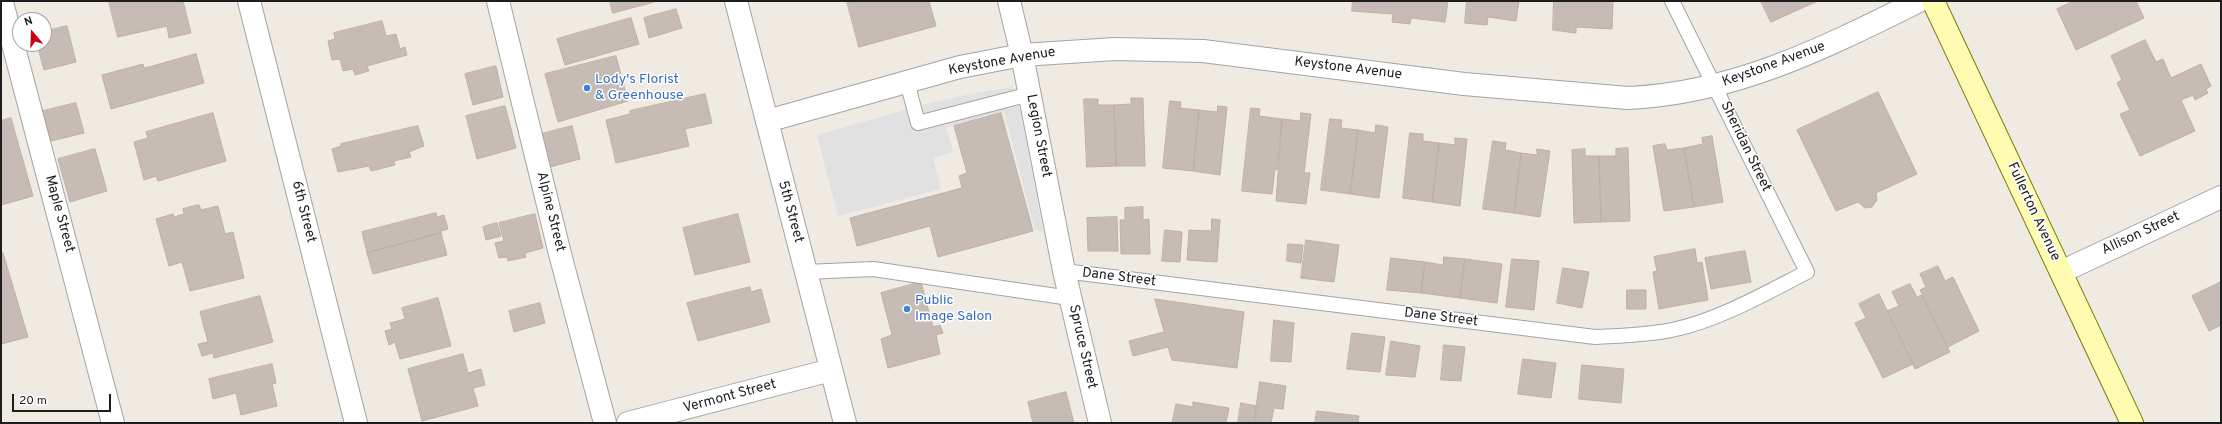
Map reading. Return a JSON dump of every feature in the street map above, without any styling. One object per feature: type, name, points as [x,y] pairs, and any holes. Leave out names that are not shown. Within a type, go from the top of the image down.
[{"type":"main road","name":"Fullerton Avenue","points":[[1933,1],[2132,423]]},
{"type":"street","name":"6th Street","points":[[250,1],[356,423]]},
{"type":"street","name":"Alpine Street","points":[[498,1],[560,254],[605,423]]},
{"type":"street","name":"5th Street","points":[[736,1],[845,423]]},
{"type":"street","name":"Legion Street","points":[[1009,1],[1030,94],[1064,271]]},
{"type":"street","name":"Keystone Avenue","points":[[767,121],[960,67],[1022,55],[1116,49],[1203,51],[1464,84],[1628,98],[1716,86],[1745,78],[1800,58],[1919,1]]},
{"type":"street","name":"Maple Street","points":[[3,6],[113,423]]},
{"type":"street","name":"Allison Street","points":[[2061,272],[2221,197]]},
{"type":"street","name":"Spruce Street","points":[[1064,271],[1100,423]]},
{"type":"street","name":"Vermont Street","points":[[628,423],[831,370]]},
{"type":"lane","name":"Sheridan Street","points":[[1672,1],[1716,86],[1807,272]]},
{"type":"lane","points":[[907,82],[918,123],[1030,94]]},
{"type":"lane","points":[[806,272],[873,269],[1070,298]]},
{"type":"lane","name":"Dane Street","points":[[1064,271],[1595,337],[1634,336],[1680,328],[1709,319],[1744,304],[1807,272]]},
{"type":"shaded area","points":[[1012,87],[1019,105],[1043,231],[1035,230],[1004,111],[946,127],[953,152],[933,158],[941,189],[838,216],[817,135],[926,104]]},
{"type":"building","points":[[109,1],[183,1],[191,33],[169,38],[167,26],[118,37]]},
{"type":"building","points":[[610,1],[658,1],[613,13]]},
{"type":"building","points":[[847,1],[929,1],[936,26],[859,47]]},
{"type":"building","points":[[1353,1],[1448,1],[1445,22],[1411,18],[1410,24],[1392,22],[1393,14],[1352,11]]},
{"type":"building","points":[[1467,1],[1519,1],[1516,21],[1488,17],[1487,25],[1465,23]]},
{"type":"building","points":[[1554,1],[1613,1],[1612,29],[1576,27],[1576,33],[1553,30]]},
{"type":"building","points":[[1761,1],[1818,1],[1771,22]]},
{"type":"building","points":[[2074,1],[2136,1],[2144,18],[2076,50],[2057,9]]},
{"type":"building","points":[[676,9],[682,28],[649,38],[644,18]]},
{"type":"building","points":[[631,18],[639,44],[565,65],[557,39]]},
{"type":"building","points":[[382,21],[386,36],[396,34],[400,49],[405,47],[407,55],[367,66],[369,71],[355,75],[353,69],[343,71],[340,59],[332,60],[328,41],[335,39],[334,33]]},
{"type":"building","points":[[67,26],[76,62],[44,70],[39,52],[52,52],[52,30]]},
{"type":"building","points":[[2145,40],[2156,62],[2163,59],[2171,78],[2201,64],[2211,86],[2206,89],[2208,93],[2195,100],[2193,95],[2181,100],[2195,131],[2140,156],[2120,114],[2130,110],[2117,83],[2122,80],[2111,56]]},
{"type":"building","points":[[196,54],[204,83],[111,109],[102,75],[143,64],[144,68]]},
{"type":"building","name":"Lody's Florist & Greenhouse","points":[[616,56],[628,101],[558,122],[545,74]]},
{"type":"building","points":[[496,66],[503,97],[473,105],[465,74]]},
{"type":"building","points":[[1878,92],[1917,174],[1876,193],[1877,200],[1872,207],[1865,208],[1858,202],[1836,211],[1797,130]]},
{"type":"building","points":[[705,94],[712,123],[685,129],[689,146],[616,163],[606,120],[630,114],[630,111]]},
{"type":"building","points":[[1131,98],[1143,98],[1145,166],[1116,166],[1114,105],[1131,104]]},
{"type":"building","points":[[1084,99],[1098,99],[1098,105],[1114,105],[1116,166],[1087,167]]},
{"type":"building","points":[[1170,101],[1181,102],[1180,108],[1199,110],[1193,171],[1163,168]]},
{"type":"building","points":[[76,103],[84,133],[51,141],[43,111]]},
{"type":"building","points":[[505,106],[516,148],[477,159],[466,116]]},
{"type":"building","points":[[1218,106],[1227,107],[1220,175],[1193,171],[1199,110],[1217,112]]},
{"type":"building","points":[[1251,108],[1260,109],[1259,116],[1282,119],[1277,170],[1275,169],[1272,194],[1242,191]]},
{"type":"building","points":[[213,113],[226,161],[158,181],[156,176],[144,180],[134,142],[148,138],[146,132]]},
{"type":"building","points":[[1001,113],[1033,231],[938,257],[930,226],[857,246],[850,218],[962,188],[959,176],[967,173],[954,126]]},
{"type":"building","points":[[1301,113],[1311,114],[1304,173],[1310,173],[1306,204],[1276,201],[1282,119],[1300,121]]},
{"type":"building","points":[[11,118],[33,196],[1,205],[1,121]]},
{"type":"building","points":[[1330,119],[1342,120],[1341,128],[1358,130],[1350,194],[1321,190]]},
{"type":"building","points":[[1376,125],[1388,127],[1379,198],[1350,194],[1358,130],[1375,133]]},
{"type":"building","points":[[418,126],[424,146],[409,152],[411,157],[394,161],[395,165],[371,171],[369,166],[338,172],[332,149],[341,146],[341,144]]},
{"type":"building","points":[[572,126],[580,159],[550,167],[541,134]]},
{"type":"building","points":[[1410,133],[1423,134],[1423,141],[1439,143],[1432,202],[1403,198]]},
{"type":"building","points":[[1712,136],[1723,202],[1694,207],[1684,148],[1703,144],[1702,138]]},
{"type":"building","points":[[1455,138],[1467,139],[1460,206],[1432,202],[1439,143],[1455,145]]},
{"type":"building","points":[[1493,141],[1506,143],[1505,150],[1521,153],[1514,213],[1483,209]]},
{"type":"building","points":[[1665,144],[1667,150],[1684,148],[1694,207],[1664,211],[1653,146]]},
{"type":"building","points":[[1628,148],[1630,221],[1601,222],[1599,156],[1616,156],[1616,149]]},
{"type":"building","points":[[95,149],[107,191],[70,202],[58,159]]},
{"type":"building","points":[[1537,149],[1550,151],[1540,217],[1514,213],[1521,153],[1537,155]]},
{"type":"building","points":[[1585,149],[1585,156],[1599,156],[1601,222],[1574,223],[1572,150]]},
{"type":"building","points":[[199,205],[201,210],[218,206],[225,234],[233,232],[244,278],[190,291],[182,262],[169,266],[156,219],[173,214],[174,217],[184,214],[183,209]]},
{"type":"building","points":[[1143,207],[1143,220],[1149,219],[1150,254],[1121,254],[1120,220],[1125,220],[1125,208]]},
{"type":"building","points":[[436,213],[437,217],[444,215],[448,229],[441,231],[441,233],[367,253],[362,232]]},
{"type":"building","points":[[535,214],[543,248],[525,253],[526,257],[508,261],[507,257],[499,258],[495,243],[504,241],[499,223]]},
{"type":"building","points":[[738,214],[750,262],[695,275],[683,228]]},
{"type":"building","points":[[1117,217],[1118,251],[1088,251],[1087,218]]},
{"type":"building","points":[[1212,219],[1220,220],[1217,262],[1187,260],[1189,230],[1211,231]]},
{"type":"building","points":[[497,223],[501,236],[486,240],[483,227]]},
{"type":"building","points":[[1165,230],[1182,232],[1180,262],[1162,261]]},
{"type":"building","points":[[441,233],[447,255],[373,274],[367,253]]},
{"type":"building","points":[[1306,240],[1339,245],[1334,282],[1301,278]]},
{"type":"building","points":[[1288,244],[1303,245],[1301,263],[1287,261]]},
{"type":"building","points":[[1695,249],[1697,263],[1702,262],[1708,300],[1659,309],[1653,272],[1657,271],[1654,257]]},
{"type":"building","points":[[1745,251],[1751,282],[1711,289],[1705,258]]},
{"type":"building","points":[[3,253],[28,337],[1,344],[1,254]]},
{"type":"building","points":[[1444,257],[1465,259],[1460,298],[1421,293],[1425,262],[1443,265]]},
{"type":"building","points":[[1391,258],[1425,262],[1421,293],[1387,290]]},
{"type":"building","points":[[1465,259],[1502,264],[1497,303],[1460,298]]},
{"type":"building","points":[[1512,259],[1539,261],[1534,310],[1506,307]]},
{"type":"building","points":[[1938,266],[1945,281],[1953,277],[1979,331],[1948,347],[1920,290],[1926,287],[1920,274]]},
{"type":"building","points":[[1563,268],[1589,272],[1582,308],[1557,303]]},
{"type":"building","name":"Public Image Salon","points":[[921,282],[933,327],[940,325],[943,333],[936,335],[940,354],[888,368],[881,339],[892,335],[881,293]]},
{"type":"building","points":[[2221,282],[2221,325],[2209,331],[2192,296]]},
{"type":"building","points":[[1910,284],[1917,297],[1922,295],[1950,352],[1915,369],[1887,311],[1899,306],[1892,292]]},
{"type":"building","points":[[750,287],[751,292],[761,289],[770,322],[698,341],[687,303]]},
{"type":"building","points":[[1627,290],[1646,290],[1646,309],[1627,309]]},
{"type":"building","points":[[1879,294],[1913,364],[1883,378],[1855,323],[1866,318],[1859,304]]},
{"type":"building","points":[[260,296],[273,342],[214,358],[213,353],[202,356],[198,344],[208,342],[200,312]]},
{"type":"building","points":[[438,298],[451,346],[400,359],[395,342],[389,345],[385,331],[392,329],[390,323],[405,319],[402,308]]},
{"type":"building","points":[[1155,299],[1244,312],[1237,368],[1172,360],[1168,347],[1133,356],[1129,341],[1164,332]]},
{"type":"building","points":[[540,303],[545,323],[514,332],[509,311]]},
{"type":"building","points":[[1274,320],[1294,323],[1291,362],[1271,361]]},
{"type":"building","points":[[1352,333],[1385,337],[1380,372],[1347,369]]},
{"type":"building","points":[[1391,341],[1420,346],[1415,377],[1386,375]]},
{"type":"building","points":[[1444,345],[1465,347],[1461,381],[1441,380]]},
{"type":"building","points":[[463,354],[468,373],[481,369],[485,385],[473,388],[478,406],[422,421],[408,369]]},
{"type":"building","points":[[1523,359],[1556,363],[1551,398],[1518,394]]},
{"type":"building","points":[[272,364],[276,383],[272,384],[277,406],[241,415],[236,393],[213,399],[209,379]]},
{"type":"building","points":[[1582,365],[1624,369],[1621,403],[1579,399]]},
{"type":"building","points":[[1260,382],[1286,386],[1283,409],[1274,408],[1271,423],[1254,423]]},
{"type":"building","points":[[1066,392],[1074,423],[1033,423],[1028,402]]},
{"type":"building","points":[[1193,402],[1229,408],[1226,423],[1172,423],[1176,404],[1193,407]]},
{"type":"building","points":[[1241,403],[1257,406],[1254,423],[1238,423]]},
{"type":"building","points":[[1317,411],[1359,416],[1358,423],[1315,423]]},
{"type":"place","name":"Lody's Florist & Greenhouse","points":[[587,88]]},
{"type":"place","name":"Public Image Salon","points":[[907,309]]}]
